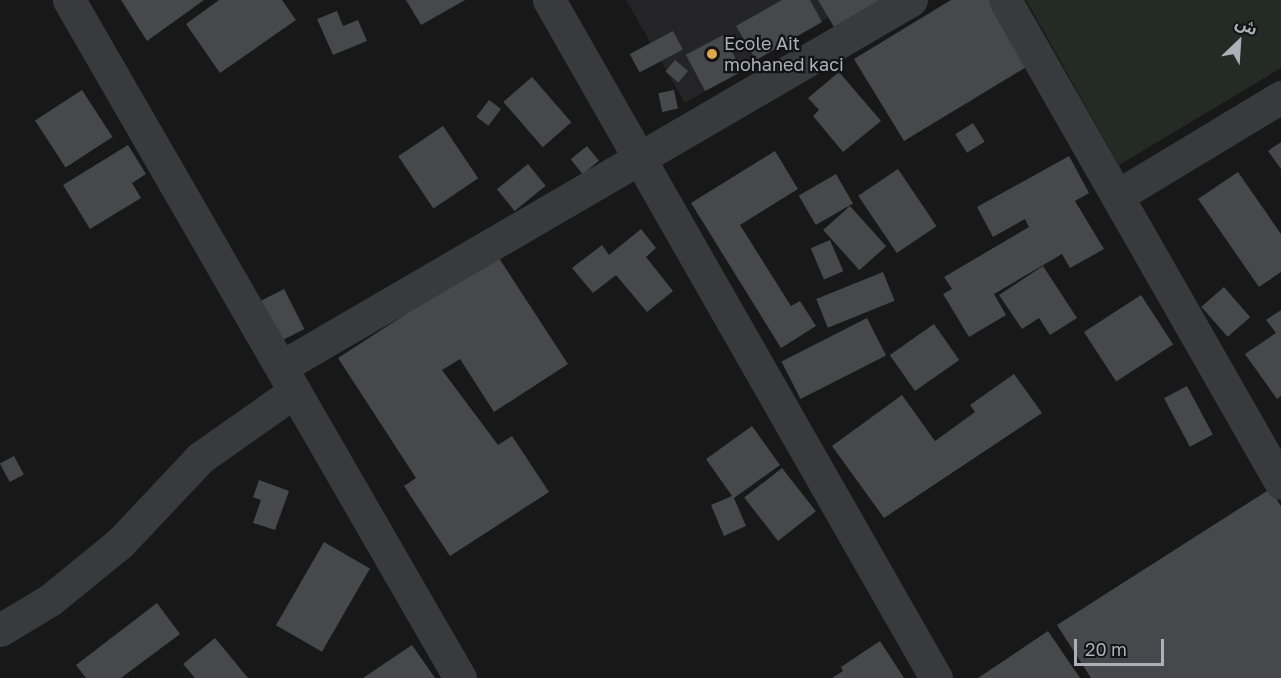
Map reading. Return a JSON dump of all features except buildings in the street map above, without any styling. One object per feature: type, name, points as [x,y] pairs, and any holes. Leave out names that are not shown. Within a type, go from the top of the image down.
[{"type":"street","points":[[69,0],[460,678]]},
{"type":"street","points":[[549,0],[936,678]]},
{"type":"street","points":[[0,630],[50,600],[120,543],[200,458],[288,379],[639,155],[911,0]]},
{"type":"street","points":[[1005,0],[1281,483]]},
{"type":"street","points":[[1117,196],[1281,97]]},
{"type":"shaded area","name":"Ecole Ait mohaned kaci","points":[[626,0],[849,0],[851,4],[685,103]]},
{"type":"shaded area","points":[[1026,0],[1281,0],[1281,68],[1119,165]]},
{"type":"place","name":"Ecole Ait mohaned kaci","points":[[712,54]]}]
